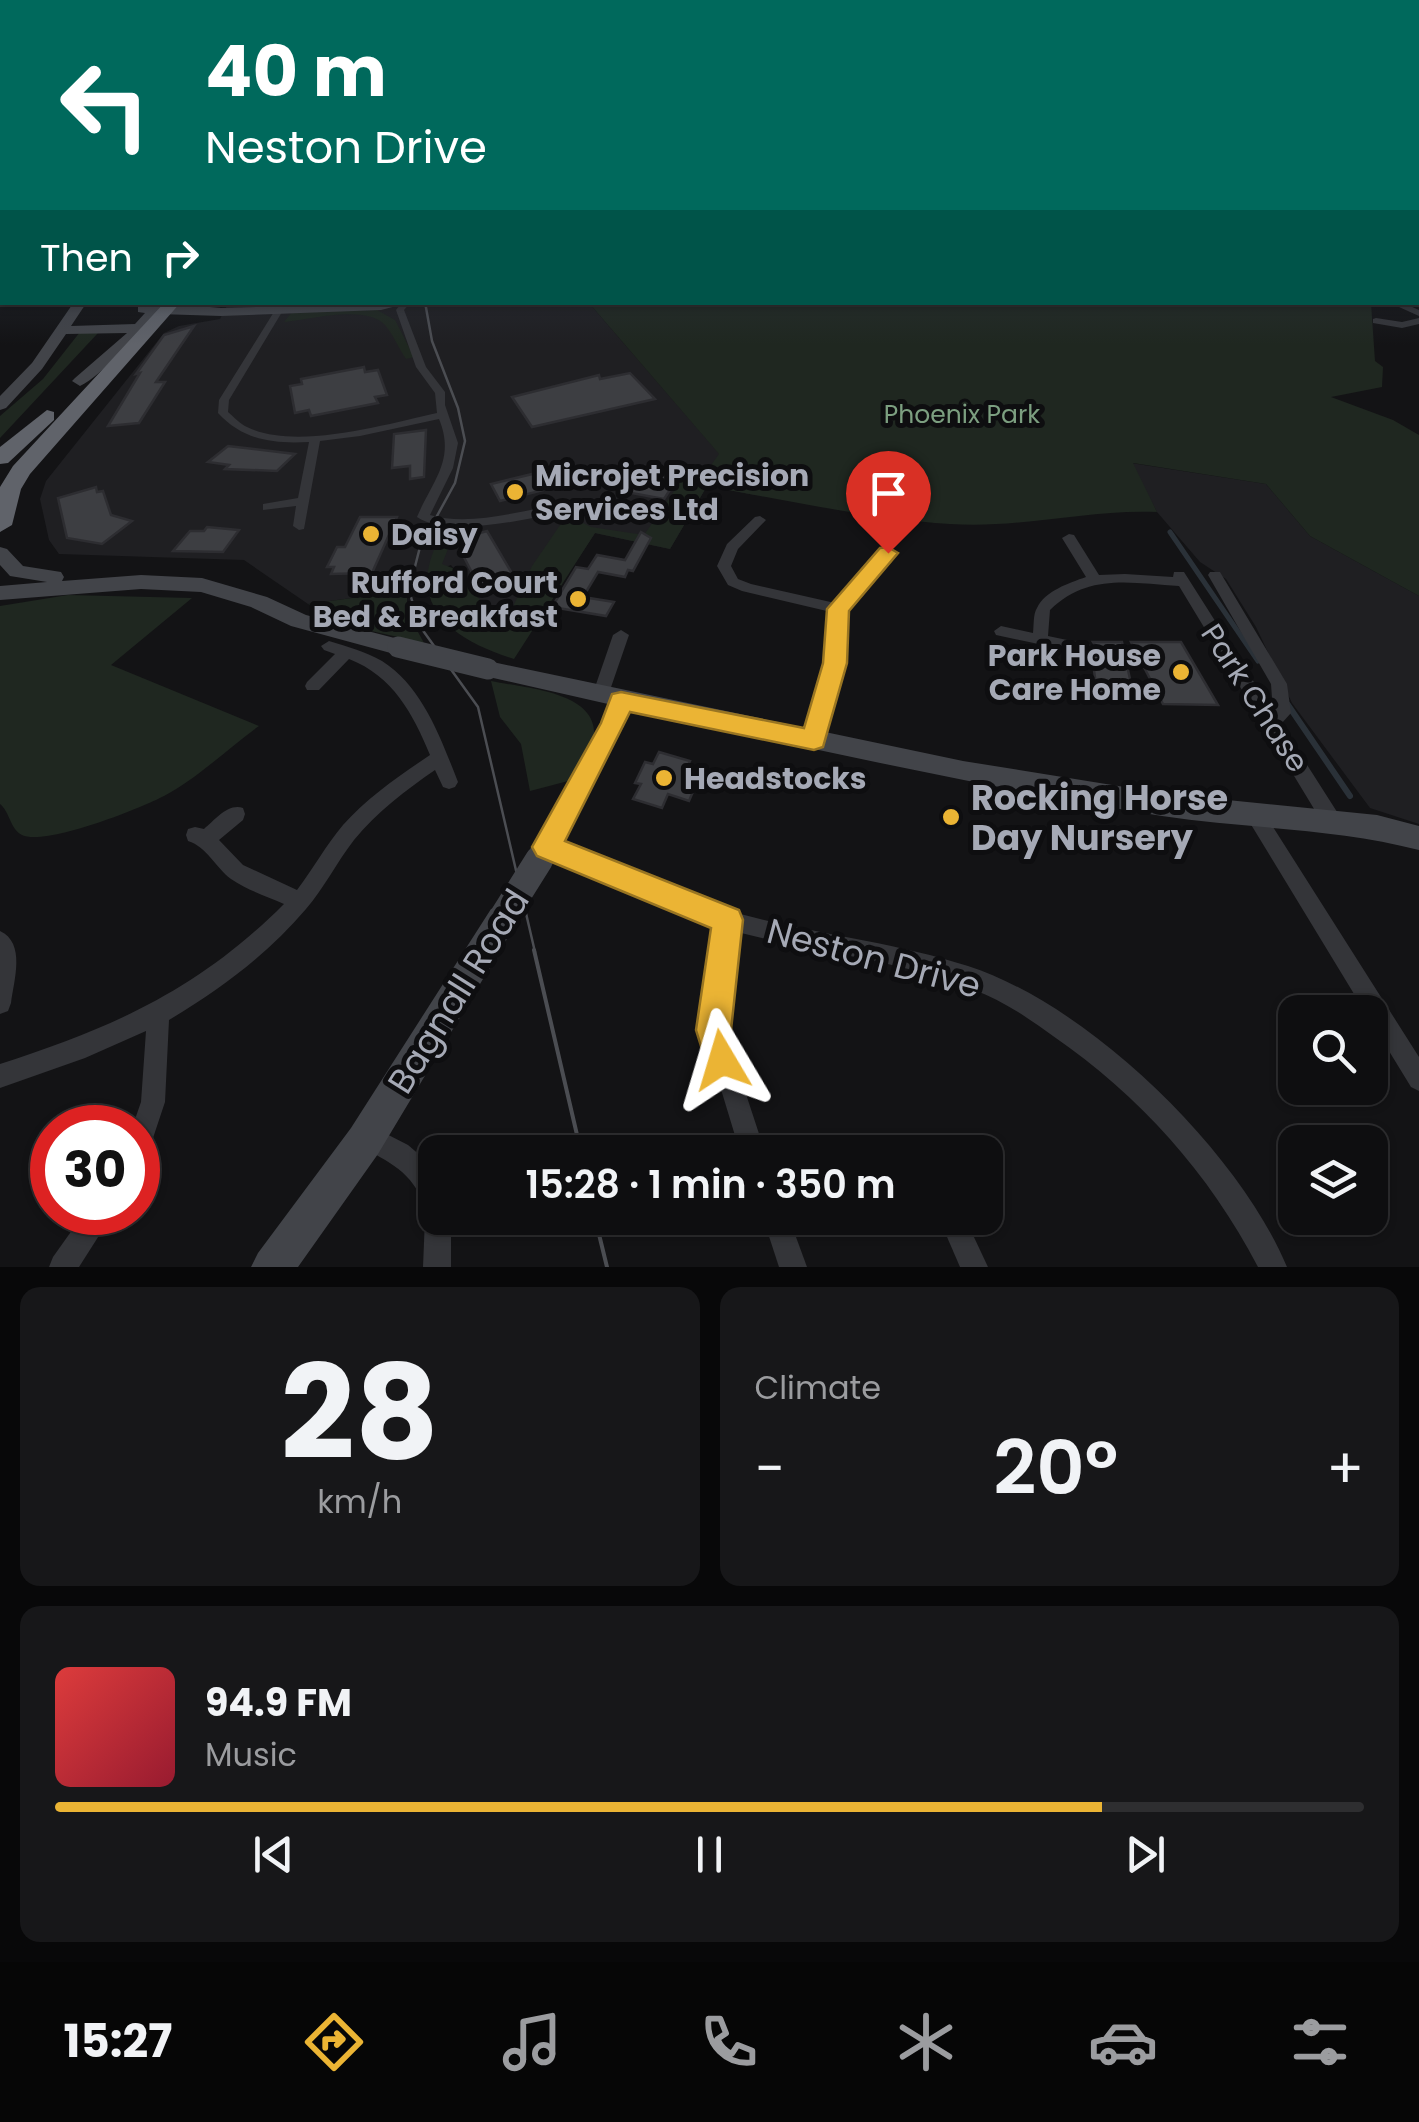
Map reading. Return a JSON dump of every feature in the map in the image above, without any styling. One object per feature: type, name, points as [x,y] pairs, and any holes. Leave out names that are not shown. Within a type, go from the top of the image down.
[{"type":"highway","points":[[0,458],[151,316]]},
{"type":"highway","points":[[1,515],[21,471],[151,316]]},
{"type":"street","points":[[0,405],[37,366],[79,305]]},
{"type":"street","points":[[62,330],[221,307],[315,305]]},
{"type":"street","points":[[404,305],[400,310],[405,324],[428,382],[440,392],[436,395],[453,441],[452,454],[423,517],[429,521],[457,522],[562,508]]},
{"type":"street","points":[[1375,306],[1378,325],[1419,322]]},
{"type":"street","points":[[151,316],[180,320],[221,307]]},
{"type":"street","points":[[281,308],[224,400],[223,413],[236,428],[284,440],[315,439],[444,415]]},
{"type":"street","points":[[300,526],[315,439]]},
{"type":"street","points":[[267,507],[304,501]]},
{"type":"street","points":[[760,520],[732,546],[724,566],[733,582],[838,609]]},
{"type":"street","points":[[1040,639],[1043,609],[1057,592],[1070,584],[1094,580],[1072,543],[1092,549]]},
{"type":"street","points":[[0,553],[16,570],[27,575],[126,577],[141,582]]},
{"type":"street","points":[[814,740],[835,663],[838,609],[888,553]]},
{"type":"street","points":[[1215,575],[1278,684],[1283,714],[1273,721]]},
{"type":"street","name":"Park Chase","points":[[1094,580],[1181,579],[1332,820]]},
{"type":"street","points":[[0,593],[141,582],[202,585],[236,594],[300,621],[398,648],[963,772],[1168,805],[1332,820],[1419,838]]},
{"type":"street","points":[[1000,631],[1086,649]]},
{"type":"street","points":[[611,697],[622,635]]},
{"type":"street","points":[[329,646],[375,664],[403,691],[449,782]]},
{"type":"street","points":[[313,686],[346,654]]},
{"type":"street","name":"Bagnall Road","points":[[272,1267],[367,1136],[462,990],[543,854],[614,723],[611,697]]},
{"type":"street","points":[[0,1076],[79,1051],[158,1016],[230,968],[301,901],[351,830],[378,803],[440,758]]},
{"type":"street","points":[[1254,813],[1419,1080]]},
{"type":"street","points":[[236,814],[201,836],[234,873],[301,901]]},
{"type":"street","name":"Neston Drive","points":[[543,854],[728,920],[936,966],[1016,999],[1115,1066],[1156,1102],[1232,1193],[1274,1267]]},
{"type":"street","points":[[728,920],[714,1030],[747,1135]]},
{"type":"street","points":[[0,941],[6,950],[0,1003]]},
{"type":"street","points":[[152,1105],[158,1016]]},
{"type":"street","points":[[367,1136],[418,1167]]},
{"type":"street","points":[[63,1267],[85,1235]]},
{"type":"street","points":[[437,1267],[438,1235]]},
{"type":"street","points":[[782,1235],[793,1267]]},
{"type":"street","points":[[959,1235],[974,1267]]},
{"type":"shaded area","points":[[227,305],[591,305],[755,495],[707,486],[670,549],[595,533],[551,600],[491,618],[451,565],[367,596],[308,604],[244,560],[59,554],[49,540],[40,499],[46,481],[164,333],[179,326],[220,319]]},
{"type":"shaded area","points":[[1131,463],[1266,484],[1310,536],[1419,596],[1419,824],[1370,808],[1292,703],[1256,627],[1226,579],[1200,562],[1157,512]]},
{"type":"green space","name":"Phoenix Park","points":[[591,305],[1371,305],[1375,361],[1383,367],[1382,387],[1331,397],[1393,420],[1419,435],[1419,596],[1310,536],[1266,484],[1133,463],[1157,512],[1105,513],[1002,524],[950,524],[860,513],[707,486],[670,549],[595,533],[514,659],[456,631],[432,603],[428,584],[430,563],[439,539],[450,544],[442,564],[455,569],[494,617],[510,613],[532,566],[567,515],[591,527],[644,535],[683,478],[704,475],[719,454]]},
{"type":"green space","points":[[377,310],[395,320],[414,357],[406,359],[385,325],[364,315],[284,322],[292,312]]},
{"type":"green space","points":[[80,332],[98,333],[0,438],[0,416],[43,379]]},
{"type":"green space","points":[[407,579],[407,612],[424,643],[367,630],[308,604],[367,596]]},
{"type":"green space","points":[[68,595],[192,598],[111,665],[259,726],[164,796],[93,824],[34,837],[18,832],[0,804],[0,606]]},
{"type":"green space","points":[[491,681],[556,694],[584,710],[592,722],[594,737],[572,780],[530,791],[521,744],[500,717]]},
{"type":"building","points":[[194,326],[156,382],[165,382],[139,423],[108,426],[140,373],[136,374],[164,335]]},
{"type":"building","points":[[364,367],[365,372],[378,370],[387,395],[375,397],[378,403],[311,416],[309,410],[295,413],[290,386],[302,384],[301,379]]},
{"type":"building","points":[[630,373],[655,399],[532,427],[512,397],[599,375],[600,379]]},
{"type":"building","points":[[426,430],[424,477],[410,479],[410,466],[392,468],[394,434]]},
{"type":"building","points":[[228,446],[295,454],[277,471],[225,469],[229,465],[208,462]]},
{"type":"building","points":[[645,466],[681,473],[664,499],[626,492]]},
{"type":"building","name":"Microjet Precision Services Ltd","points":[[557,468],[567,484],[500,501],[491,484]]},
{"type":"building","points":[[96,487],[97,492],[103,491],[111,515],[132,521],[102,544],[67,538],[58,498]]},
{"type":"building","name":"Daisy","points":[[360,517],[397,517],[372,573],[331,574],[334,567],[327,567],[337,547],[345,547]]},
{"type":"building","points":[[207,527],[239,530],[223,552],[173,551],[190,531],[204,531]]},
{"type":"building","points":[[487,531],[513,575],[479,586],[455,540]]},
{"type":"building","points":[[641,532],[651,538],[633,571],[628,570],[625,577],[598,572],[583,597],[614,602],[606,616],[552,607],[576,567],[588,569],[597,555],[625,560]]},
{"type":"building","points":[[1093,642],[1122,642],[1133,693],[1097,693],[1092,655],[1098,650]]},
{"type":"building","points":[[1131,642],[1181,642],[1218,705],[1163,704]]},
{"type":"building","name":"Headstocks","points":[[659,752],[690,761],[683,776],[698,780],[689,801],[668,794],[662,808],[633,799],[641,784],[635,783],[645,762],[653,764]]},
{"type":"waterway","points":[[1170,532],[1258,661]]},
{"type":"waterway","points":[[1287,703],[1290,707]]},
{"type":"waterway","points":[[1290,707],[1350,796]]},
{"type":"tram line","points":[[426,305],[432,341],[458,408],[465,441],[455,483],[420,547],[409,590],[419,625],[478,707],[535,952]]},
{"type":"tram line","points":[[534,950],[577,1135]]},
{"type":"tram line","points":[[599,1235],[607,1267]]},
{"type":"place","name":"Microjet Precision Services Ltd","points":[[515,492]]},
{"type":"place","name":"Daisy","points":[[371,534]]},
{"type":"place","name":"Rufford Court Bed & Breakfast","points":[[578,599]]},
{"type":"place","name":"Park House Care Home","points":[[1181,672]]},
{"type":"place","name":"Headstocks","points":[[664,778]]},
{"type":"place","name":"Rocking Horse Day Nursery","points":[[951,817]]},
{"type":"route","points":[[722,1060],[714,1030],[728,920],[547,847],[614,723],[621,701],[814,740],[835,663],[838,609],[888,553]]}]
